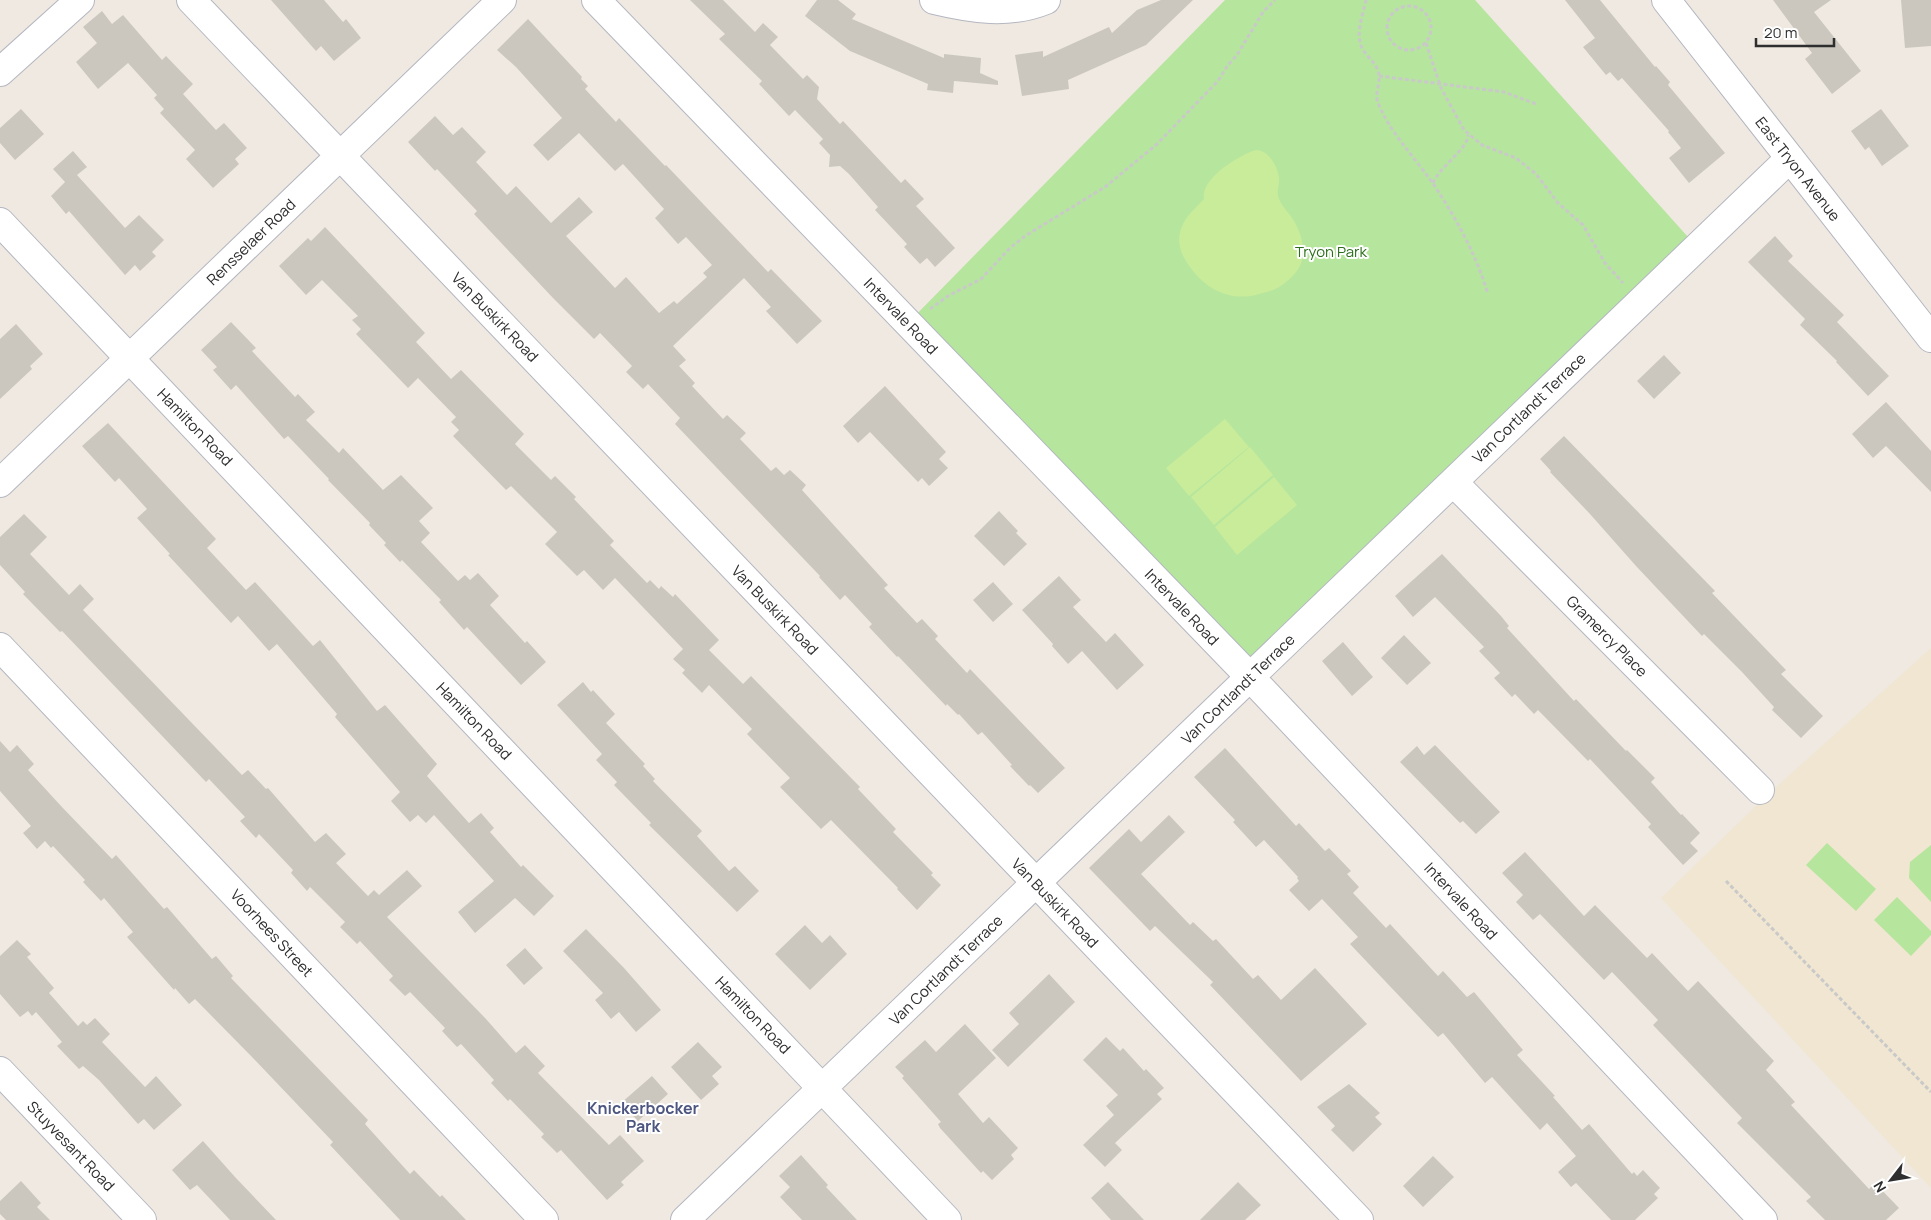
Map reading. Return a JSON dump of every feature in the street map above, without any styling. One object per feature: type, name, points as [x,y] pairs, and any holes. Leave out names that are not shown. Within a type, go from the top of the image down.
[{"type":"street","points":[[0,72],[80,0]]},
{"type":"street","name":"Van Buskirk Road","points":[[191,0],[1359,1220]]},
{"type":"street","name":"Rensselaer Road","points":[[0,483],[502,0]]},
{"type":"street","name":"Intervale Road","points":[[596,0],[1250,677],[1762,1220]]},
{"type":"street","points":[[934,0],[968,8],[1004,9],[1046,0]]},
{"type":"street","name":"East Tryon Avenue","points":[[1666,0],[1931,338]]},
{"type":"street","name":"Van Cortlandt Terrace","points":[[685,1220],[1790,158]]},
{"type":"street","name":"Hamilton Road","points":[[0,222],[947,1220]]},
{"type":"street","name":"Gramercy Place","points":[[1453,482],[1760,790]]},
{"type":"street","name":"Voorhees Street","points":[[0,647],[544,1220]]},
{"type":"street","name":"Stuyvesant Road","points":[[0,1071],[142,1220]]},
{"type":"path","points":[[910,325],[948,296],[981,279],[1010,248],[1025,236],[1105,187],[1156,145],[1218,81],[1237,55],[1262,12],[1275,0]]},
{"type":"path","points":[[1366,0],[1360,24],[1360,43],[1364,52],[1374,62],[1379,76],[1377,97],[1379,104],[1395,132],[1432,183],[1468,244],[1484,279],[1488,294]]},
{"type":"path","points":[[1426,43],[1412,50],[1398,47],[1388,36],[1387,22],[1390,15],[1401,7],[1408,6],[1422,10],[1427,15],[1431,29],[1426,43],[1439,83],[1452,111],[1468,135],[1482,145],[1516,158],[1536,174],[1558,203],[1583,226],[1605,263],[1640,302]]},
{"type":"path","points":[[1379,76],[1504,92],[1536,104]]},
{"type":"path","points":[[1432,183],[1440,170],[1465,146],[1468,135]]},
{"type":"path","points":[[1726,881],[1931,1092]]},
{"type":"shaded area","points":[[1931,648],[1931,1188],[1661,898],[1765,797]]},
{"type":"green space","name":"Tryon Park","points":[[1225,0],[1475,0],[1697,247],[1250,677],[908,323]]},
{"type":"green space","points":[[1256,150],[1268,155],[1278,172],[1278,196],[1281,204],[1296,224],[1300,233],[1303,244],[1303,258],[1298,270],[1275,289],[1240,297],[1219,292],[1201,279],[1184,257],[1179,242],[1183,224],[1204,199],[1204,191],[1214,176],[1231,162]]},
{"type":"green space","points":[[1225,419],[1249,447],[1189,496],[1166,468]]},
{"type":"green space","points":[[1250,447],[1273,475],[1214,525],[1191,497]]},
{"type":"green space","points":[[1274,477],[1297,505],[1237,555],[1215,527]]},
{"type":"green space","points":[[1827,843],[1876,889],[1856,911],[1806,865]]},
{"type":"green space","points":[[1931,845],[1931,902],[1909,878],[1910,862]]},
{"type":"green space","points":[[1897,897],[1931,931],[1931,935],[1911,956],[1874,920]]},
{"type":"building","points":[[271,0],[324,0],[343,22],[346,19],[361,38],[334,61],[321,46],[316,51]]},
{"type":"building","points":[[690,0],[723,0],[755,32],[763,23],[778,37],[770,45],[803,79],[807,75],[819,87],[817,99],[840,124],[843,121],[901,183],[905,179],[924,199],[916,206],[955,248],[935,267],[927,258],[920,264],[904,247],[907,244],[875,210],[878,207],[849,174],[840,166],[829,167],[830,155],[819,143],[823,139],[795,110],[789,116],[759,84],[762,81],[719,39],[725,34]]},
{"type":"building","points":[[817,0],[838,0],[856,14],[852,19],[944,58],[944,54],[981,58],[980,73],[998,81],[998,85],[954,81],[953,93],[927,90],[928,84],[850,51],[805,16]]},
{"type":"building","points":[[1161,0],[1193,0],[1146,45],[1068,80],[1069,89],[1022,96],[1015,55],[1043,51],[1043,57],[1109,27],[1112,33],[1137,10]]},
{"type":"building","points":[[1565,0],[1600,0],[1655,67],[1670,82],[1668,85],[1725,153],[1689,183],[1669,158],[1681,148],[1669,131],[1622,78],[1618,81],[1610,72],[1606,75],[1583,47],[1595,38]]},
{"type":"building","points":[[1773,0],[1831,0],[1814,12],[1861,71],[1832,94],[1805,59],[1812,53]]},
{"type":"building","points":[[1901,0],[1931,0],[1931,46],[1905,48]]},
{"type":"building","points":[[102,11],[112,24],[123,15],[162,60],[166,56],[193,84],[183,94],[216,130],[224,123],[247,148],[235,159],[239,164],[213,188],[186,159],[195,150],[160,113],[164,109],[154,98],[157,95],[128,63],[98,89],[76,62],[97,43],[83,27]]},
{"type":"building","points":[[528,19],[582,77],[581,79],[588,86],[585,89],[616,122],[619,118],[768,272],[771,269],[822,321],[797,344],[766,311],[771,307],[744,278],[673,346],[686,360],[679,366],[695,383],[692,386],[723,419],[727,415],[746,433],[740,439],[771,471],[776,467],[784,475],[790,470],[806,485],[802,490],[888,585],[884,588],[917,623],[922,619],[938,636],[935,639],[967,673],[970,669],[1065,768],[1038,793],[1010,766],[1012,765],[982,732],[978,735],[959,714],[947,704],[946,706],[897,657],[869,627],[872,624],[845,595],[840,600],[820,576],[675,424],[680,418],[648,384],[643,389],[626,372],[632,366],[600,333],[594,339],[553,298],[474,214],[477,211],[408,142],[435,116],[453,135],[462,127],[486,152],[476,162],[507,195],[516,186],[551,223],[579,197],[593,212],[566,236],[615,288],[626,277],[659,313],[674,301],[677,304],[707,277],[703,273],[712,265],[686,237],[678,244],[655,218],[664,209],[623,164],[615,171],[579,133],[548,161],[533,145],[562,118],[516,67],[497,50]]},
{"type":"building","points":[[21,109],[44,134],[15,160],[0,143],[0,128]]},
{"type":"building","points":[[1881,109],[1909,146],[1882,166],[1869,147],[1865,150],[1851,131]]},
{"type":"building","points":[[73,151],[87,167],[77,175],[125,228],[139,215],[164,240],[152,252],[156,256],[140,271],[135,265],[125,275],[69,211],[66,214],[51,196],[65,182],[53,169]]},
{"type":"building","points":[[325,227],[425,333],[416,342],[451,379],[461,370],[524,434],[515,444],[551,480],[555,476],[576,497],[574,499],[614,541],[610,545],[647,583],[650,580],[659,589],[661,586],[673,597],[675,594],[719,640],[709,650],[743,684],[751,676],[860,787],[858,789],[896,829],[893,832],[933,873],[931,875],[941,885],[917,910],[831,820],[821,829],[780,787],[790,778],[747,734],[752,729],[709,685],[702,693],[682,673],[685,670],[673,659],[683,649],[615,578],[603,590],[584,570],[577,576],[545,544],[557,532],[511,486],[506,490],[453,436],[459,430],[451,422],[456,417],[418,378],[408,388],[356,334],[361,329],[352,320],[358,316],[322,280],[306,295],[279,266],[308,238],[311,241]]},
{"type":"building","points":[[1775,236],[1793,256],[1788,261],[1844,315],[1837,322],[1889,376],[1868,396],[1837,361],[1800,325],[1805,319],[1748,262]]},
{"type":"building","points":[[231,322],[256,348],[252,351],[295,397],[298,394],[315,412],[306,420],[339,453],[343,448],[383,490],[401,475],[433,508],[419,521],[430,533],[421,542],[458,581],[465,575],[470,580],[478,573],[499,596],[490,605],[525,643],[527,641],[546,662],[521,685],[467,627],[464,630],[439,602],[441,600],[402,560],[400,562],[384,545],[386,543],[369,525],[370,523],[288,436],[284,439],[236,385],[231,390],[213,370],[217,367],[201,350]]},
{"type":"building","points":[[16,324],[43,354],[30,366],[32,369],[0,399],[0,339]]},
{"type":"building","points":[[1664,355],[1681,373],[1654,399],[1637,381]]},
{"type":"building","points":[[885,386],[946,452],[939,459],[948,468],[929,486],[922,478],[918,482],[870,432],[858,443],[843,426]]},
{"type":"building","points":[[1886,402],[1931,451],[1931,492],[1886,446],[1873,458],[1852,434]]},
{"type":"building","points":[[108,423],[216,539],[207,548],[246,590],[255,582],[313,646],[320,640],[377,711],[385,705],[437,764],[427,776],[469,823],[481,813],[494,828],[490,832],[521,867],[523,865],[554,896],[534,916],[515,898],[475,933],[458,912],[494,881],[434,815],[426,823],[418,815],[410,822],[391,801],[400,792],[335,717],[337,714],[277,644],[269,651],[238,616],[231,623],[168,555],[170,554],[137,518],[147,509],[119,478],[115,482],[82,446]]},
{"type":"building","points":[[1564,436],[1715,591],[1712,593],[1786,670],[1781,674],[1823,716],[1801,738],[1772,710],[1774,707],[1742,672],[1704,634],[1702,636],[1550,472],[1540,459]]},
{"type":"building","points":[[999,511],[1018,531],[1016,533],[1027,544],[1004,566],[974,536]]},
{"type":"building","points":[[24,514],[47,537],[30,554],[69,595],[80,584],[94,599],[83,610],[242,775],[248,770],[266,789],[268,788],[315,842],[326,833],[346,854],[336,863],[368,896],[374,890],[379,895],[407,870],[422,886],[387,917],[486,1019],[516,1053],[525,1045],[545,1066],[538,1073],[609,1145],[620,1135],[644,1161],[621,1182],[624,1185],[607,1200],[561,1150],[557,1153],[541,1137],[544,1134],[510,1099],[508,1101],[491,1083],[494,1080],[461,1044],[457,1047],[442,1031],[445,1028],[410,992],[405,996],[389,980],[393,976],[360,941],[357,944],[340,927],[345,922],[310,887],[307,891],[291,873],[293,870],[259,834],[256,838],[240,821],[245,817],[209,779],[206,782],[62,631],[60,632],[23,594],[25,592],[0,565],[0,537]]},
{"type":"building","points":[[1442,554],[1501,616],[1509,626],[1507,628],[1574,701],[1576,699],[1655,778],[1651,782],[1700,833],[1690,843],[1698,851],[1683,865],[1648,827],[1651,824],[1590,759],[1588,761],[1538,710],[1534,714],[1515,694],[1512,697],[1494,678],[1500,673],[1479,651],[1484,647],[1435,597],[1413,617],[1395,596]]},
{"type":"building","points":[[1059,576],[1081,600],[1073,607],[1106,642],[1115,633],[1144,665],[1117,690],[1082,651],[1068,664],[1052,646],[1053,644],[1022,610]]},
{"type":"building","points":[[993,582],[1013,604],[993,622],[973,600]]},
{"type":"building","points":[[1404,635],[1431,663],[1407,685],[1381,658]]},
{"type":"building","points":[[1343,642],[1373,677],[1352,696],[1322,661]]},
{"type":"building","points":[[583,682],[615,714],[606,723],[645,764],[643,766],[655,779],[653,781],[702,831],[697,836],[729,871],[735,866],[759,891],[737,912],[649,825],[651,823],[614,785],[617,782],[596,760],[602,754],[557,705]]},
{"type":"building","points":[[0,741],[10,752],[17,745],[34,764],[28,770],[61,806],[112,859],[116,855],[164,909],[167,907],[212,959],[216,956],[233,976],[231,978],[368,1120],[365,1124],[410,1174],[414,1170],[466,1220],[400,1220],[330,1145],[333,1142],[252,1057],[195,999],[189,1004],[175,988],[174,990],[127,937],[133,932],[104,898],[101,901],[83,882],[85,880],[53,846],[51,848],[45,841],[37,849],[23,833],[31,826],[0,791]]},
{"type":"building","points":[[1435,745],[1500,812],[1476,834],[1463,821],[1460,823],[1400,762],[1417,746],[1424,755]]},
{"type":"building","points":[[1225,748],[1296,826],[1299,823],[1325,851],[1329,848],[1351,871],[1347,874],[1359,887],[1353,893],[1386,928],[1390,924],[1438,976],[1443,971],[1467,997],[1474,992],[1523,1050],[1517,1055],[1555,1096],[1553,1097],[1582,1130],[1589,1124],[1632,1174],[1634,1172],[1637,1176],[1643,1170],[1660,1188],[1654,1194],[1658,1198],[1635,1220],[1611,1220],[1576,1183],[1571,1187],[1558,1172],[1576,1156],[1547,1123],[1540,1130],[1492,1077],[1485,1083],[1443,1033],[1438,1037],[1350,944],[1358,937],[1322,899],[1309,911],[1289,890],[1299,881],[1298,877],[1264,840],[1256,847],[1233,822],[1235,820],[1194,777]]},
{"type":"building","points":[[1169,815],[1185,832],[1141,874],[1190,925],[1193,922],[1213,941],[1216,939],[1253,979],[1258,975],[1281,1000],[1315,968],[1367,1024],[1301,1081],[1210,985],[1213,982],[1155,926],[1150,931],[1089,868],[1129,829],[1141,842]]},
{"type":"building","points":[[1525,852],[1584,916],[1595,905],[1647,958],[1652,953],[1688,991],[1698,981],[1774,1061],[1766,1070],[1795,1102],[1791,1105],[1869,1189],[1875,1183],[1899,1208],[1886,1220],[1825,1220],[1806,1201],[1811,1197],[1737,1123],[1742,1118],[1653,1025],[1658,1020],[1612,972],[1604,980],[1540,914],[1533,920],[1516,902],[1523,895],[1502,873]]},
{"type":"building","points":[[805,925],[822,943],[830,935],[847,954],[810,990],[775,954]]},
{"type":"building","points":[[586,929],[661,1010],[636,1032],[619,1012],[611,1019],[595,1000],[603,993],[563,951]]},
{"type":"building","points":[[17,940],[31,954],[27,957],[54,988],[49,993],[78,1026],[83,1021],[87,1025],[95,1018],[110,1034],[102,1042],[145,1087],[156,1076],[182,1105],[154,1130],[144,1119],[138,1124],[99,1080],[83,1066],[79,1069],[57,1046],[62,1042],[36,1012],[32,1016],[28,1011],[20,1017],[0,994],[0,956]]},
{"type":"building","points":[[525,948],[543,968],[524,985],[506,965]]},
{"type":"building","points":[[1049,974],[1075,1002],[1008,1067],[992,1050],[1019,1024],[1009,1013]]},
{"type":"building","points":[[965,1024],[996,1058],[958,1094],[983,1123],[989,1117],[1018,1148],[1011,1155],[1014,1159],[992,1180],[983,1171],[981,1173],[940,1128],[938,1124],[941,1122],[902,1078],[904,1076],[895,1067],[925,1040],[936,1052]]},
{"type":"building","points":[[1106,1037],[1120,1051],[1123,1048],[1144,1071],[1146,1069],[1164,1088],[1157,1094],[1162,1099],[1115,1143],[1122,1150],[1105,1167],[1083,1145],[1114,1115],[1106,1106],[1118,1095],[1083,1060]]},
{"type":"building","points":[[698,1042],[722,1067],[712,1076],[719,1084],[701,1100],[671,1067]]},
{"type":"building","points":[[652,1076],[668,1094],[638,1121],[621,1103]]},
{"type":"building","points":[[1349,1084],[1380,1113],[1375,1117],[1382,1124],[1353,1152],[1331,1130],[1335,1126],[1317,1107]]},
{"type":"building","points":[[203,1141],[276,1220],[230,1220],[197,1185],[190,1190],[172,1170]]},
{"type":"building","points":[[801,1155],[828,1185],[826,1187],[857,1220],[802,1220],[780,1197],[790,1187],[779,1176]]},
{"type":"building","points":[[1433,1156],[1454,1177],[1423,1207],[1403,1186]]},
{"type":"building","points":[[21,1181],[41,1203],[37,1207],[50,1220],[6,1220],[0,1214],[0,1201]]},
{"type":"building","points":[[1108,1182],[1144,1220],[1111,1220],[1091,1198]]},
{"type":"building","points":[[1238,1182],[1261,1205],[1245,1220],[1200,1220]]},
{"type":"district","name":"Knickerbocker Park","points":[[643,1117]]}]
